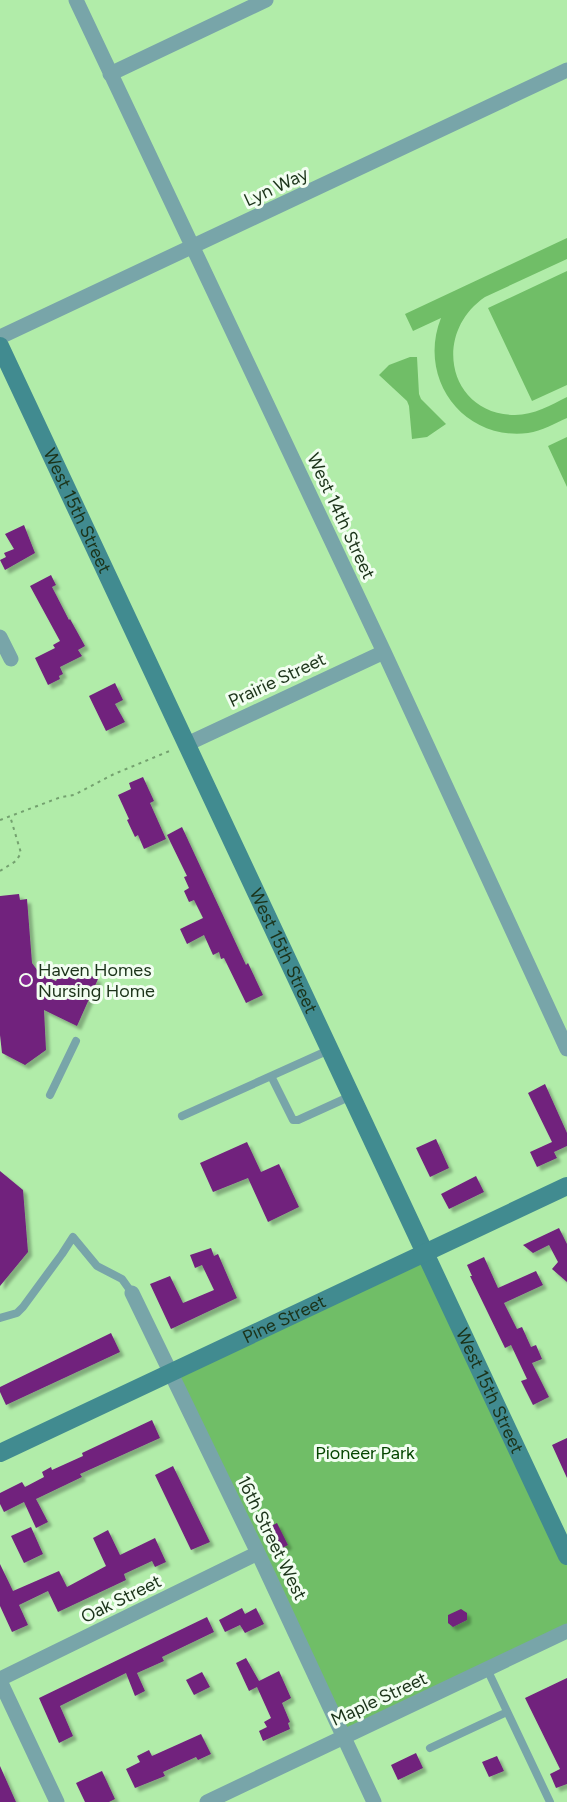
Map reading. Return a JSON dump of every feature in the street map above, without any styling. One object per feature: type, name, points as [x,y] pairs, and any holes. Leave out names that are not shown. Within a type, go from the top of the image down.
[{"type":"street","name":"West 14th Street","points":[[76,0],[384,652],[567,1050]]},
{"type":"street","points":[[110,74],[266,0]]},
{"type":"street","name":"Lyn Way","points":[[0,345],[192,247],[567,70]]},
{"type":"street","name":"West 15th Street","points":[[0,345],[567,1556]]},
{"type":"street","points":[[0,637],[11,659]]},
{"type":"street","name":"Prairie Street","points":[[187,744],[384,652]]},
{"type":"street","name":"Pine Street","points":[[0,1453],[567,1186]]},
{"type":"street","name":"16th Street West","points":[[132,1293],[258,1553],[374,1802]]},
{"type":"street","name":"Oak Street","points":[[0,1680],[258,1553]]},
{"type":"street","name":"Maple Street","points":[[207,1802],[567,1631]]},
{"type":"street","points":[[0,1680],[57,1802]]},
{"type":"lane","points":[[50,1095],[76,1041]]},
{"type":"lane","points":[[182,1116],[329,1050]]},
{"type":"lane","points":[[272,1076],[293,1120],[351,1096]]},
{"type":"lane","points":[[0,1318],[17,1313],[23,1307],[72,1237],[97,1266],[122,1279],[132,1293]]},
{"type":"lane","points":[[487,1669],[550,1802]]},
{"type":"lane","points":[[430,1748],[507,1712]]},
{"type":"path","points":[[0,820],[61,797],[74,795],[114,774],[187,744]]},
{"type":"path","points":[[0,871],[16,861],[21,853],[10,816]]},
{"type":"green space","points":[[567,238],[567,259],[485,297],[468,313],[458,331],[453,351],[455,370],[462,387],[475,402],[493,411],[522,415],[567,397],[567,418],[528,433],[505,433],[484,427],[466,416],[451,401],[441,383],[435,362],[435,340],[441,318],[413,331],[405,314]]},
{"type":"green space","points":[[567,271],[567,385],[532,401],[488,308]]},
{"type":"green space","points":[[410,357],[417,357],[421,399],[446,424],[427,437],[412,439],[407,401],[379,375],[389,365]]},
{"type":"green space","points":[[567,437],[567,487],[548,446]]},
{"type":"green space","name":"Pioneer Park","points":[[424,1253],[567,1556],[567,1631],[343,1737],[170,1372]]},
{"type":"building","points":[[24,525],[35,553],[5,570],[0,560],[6,557],[4,553],[14,549],[5,534]]},
{"type":"building","points":[[51,575],[56,585],[52,587],[85,646],[78,650],[82,656],[60,667],[63,674],[59,676],[60,679],[48,685],[35,658],[55,648],[53,645],[60,641],[30,586]]},
{"type":"building","points":[[115,683],[123,700],[115,704],[125,722],[106,731],[89,696]]},
{"type":"building","points":[[143,777],[154,801],[150,803],[166,839],[144,849],[138,835],[135,837],[118,795],[131,789],[129,783]]},
{"type":"building","points":[[182,827],[246,965],[248,963],[263,995],[246,1003],[224,958],[221,959],[219,952],[213,955],[204,935],[187,944],[180,929],[203,918],[194,900],[189,902],[184,891],[189,888],[184,877],[187,876],[167,835]]},
{"type":"building","name":"Haven Homes Nursing Home","points":[[19,894],[20,900],[27,899],[32,963],[40,974],[56,981],[60,973],[76,980],[81,971],[98,979],[77,1026],[44,1010],[46,1050],[25,1065],[2,1053],[0,1035],[0,896]]},
{"type":"building","points":[[545,1084],[567,1133],[567,1146],[554,1152],[557,1158],[537,1167],[530,1152],[552,1142],[528,1093]]},
{"type":"building","points":[[436,1139],[449,1168],[430,1177],[416,1148]]},
{"type":"building","points":[[247,1142],[261,1172],[279,1164],[299,1207],[268,1222],[248,1178],[213,1192],[200,1163]]},
{"type":"building","points":[[0,1171],[23,1190],[28,1252],[0,1286]]},
{"type":"building","points":[[476,1176],[484,1192],[449,1209],[441,1194]]},
{"type":"building","points":[[559,1228],[567,1244],[567,1282],[552,1269],[558,1262],[549,1245],[533,1253],[523,1245]]},
{"type":"building","points":[[211,1248],[214,1256],[218,1254],[237,1298],[171,1329],[150,1284],[170,1276],[183,1303],[214,1290],[202,1265],[195,1268],[190,1255]]},
{"type":"building","points":[[484,1257],[498,1288],[536,1271],[543,1285],[504,1303],[517,1329],[522,1327],[531,1347],[536,1345],[542,1359],[532,1363],[549,1397],[533,1405],[521,1381],[527,1379],[511,1345],[505,1348],[470,1276],[472,1276],[467,1265]]},
{"type":"building","points":[[111,1333],[120,1352],[6,1405],[0,1387]]},
{"type":"building","points":[[152,1420],[160,1438],[80,1474],[82,1477],[36,1499],[48,1522],[36,1528],[24,1502],[4,1512],[0,1504],[0,1493],[22,1482],[25,1487],[44,1477],[42,1472],[51,1467],[52,1470],[83,1456],[82,1453]]},
{"type":"building","points":[[567,1438],[567,1478],[552,1445]]},
{"type":"building","points":[[173,1466],[210,1542],[191,1550],[155,1475]]},
{"type":"building","points":[[277,1523],[288,1545],[278,1550],[267,1528]]},
{"type":"building","points":[[31,1527],[43,1554],[24,1563],[11,1536]]},
{"type":"building","points":[[108,1530],[120,1555],[155,1538],[166,1562],[155,1567],[152,1561],[124,1574],[126,1580],[58,1612],[48,1591],[19,1605],[28,1625],[12,1632],[0,1606],[0,1564],[13,1591],[59,1571],[67,1587],[106,1566],[93,1538]]},
{"type":"building","points":[[242,1608],[245,1614],[256,1608],[264,1624],[245,1633],[240,1625],[225,1632],[219,1620]]},
{"type":"building","points":[[461,1609],[467,1613],[467,1620],[453,1627],[448,1623],[448,1615]]},
{"type":"building","points":[[207,1617],[214,1632],[162,1657],[164,1661],[137,1673],[145,1691],[135,1696],[126,1673],[60,1706],[73,1736],[59,1743],[39,1698]]},
{"type":"building","points":[[246,1658],[259,1681],[279,1671],[291,1698],[282,1703],[290,1722],[288,1723],[290,1729],[263,1741],[259,1731],[267,1727],[264,1722],[271,1718],[257,1687],[249,1691],[236,1663]]},
{"type":"building","points":[[202,1672],[210,1687],[194,1695],[186,1680]]},
{"type":"building","points":[[567,1678],[567,1784],[556,1788],[550,1774],[560,1769],[525,1698]]},
{"type":"building","points":[[201,1734],[211,1754],[198,1760],[196,1757],[163,1772],[165,1776],[135,1788],[126,1769],[140,1762],[137,1756],[149,1750],[152,1756]]},
{"type":"building","points":[[416,1753],[423,1768],[398,1780],[391,1765]]},
{"type":"building","points":[[497,1756],[504,1771],[489,1777],[482,1762]]},
{"type":"building","points":[[0,1766],[16,1802],[0,1802]]},
{"type":"building","points":[[102,1771],[115,1799],[109,1802],[85,1802],[76,1783]]},
{"type":"place","name":"Haven Homes Nursing Home","points":[[26,980]]}]
